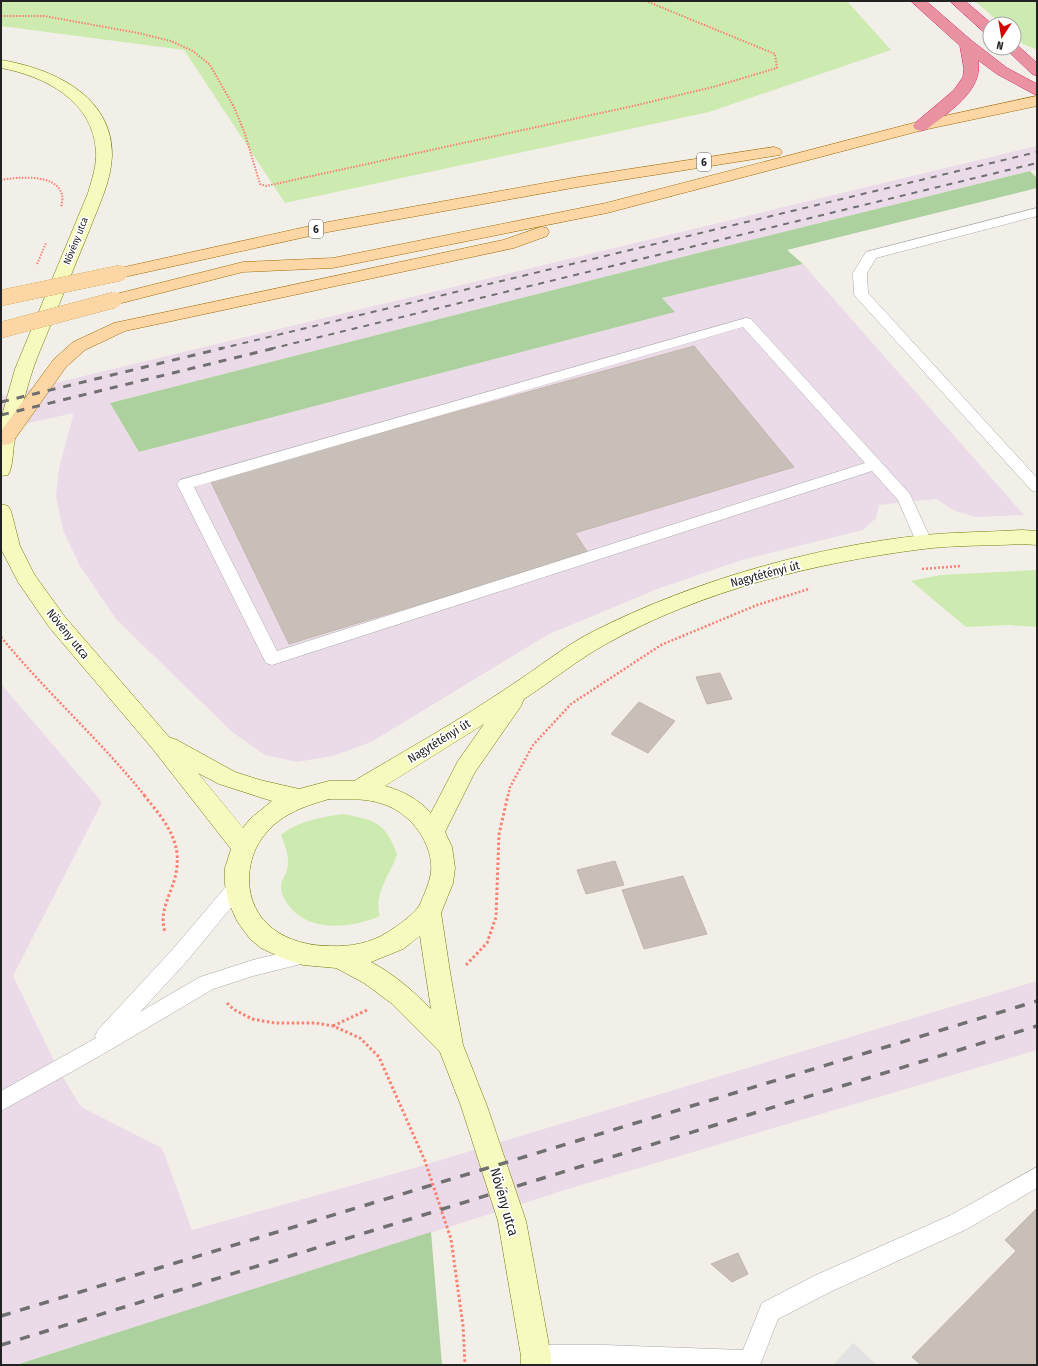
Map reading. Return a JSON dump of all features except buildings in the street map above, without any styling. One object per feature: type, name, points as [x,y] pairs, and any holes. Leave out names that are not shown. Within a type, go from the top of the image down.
[{"type":"highway","points":[[918,1],[967,44],[1002,71],[1037,90]]},
{"type":"highway","points":[[957,1],[982,23]]},
{"type":"highway","points":[[921,126],[953,100],[967,84],[972,70],[967,44]]},
{"type":"highway","points":[[1022,53],[1037,59]]},
{"type":"highway","points":[[1020,56],[1037,72]]},
{"type":"main road","name":"Növény utca","points":[[1,64],[36,72],[71,90],[89,108],[98,125],[104,145],[103,167],[96,193],[24,369],[5,439],[1,470]]},
{"type":"main road","name":"6","points":[[1,330],[243,266],[334,262],[607,208],[921,126],[1037,101]]},
{"type":"main road","name":"6","points":[[1,298],[328,226],[578,182],[896,133]]},
{"type":"main road","points":[[5,439],[60,363],[79,346],[120,327],[508,244],[607,208]]},
{"type":"main road","name":"Növény utca","points":[[1,511],[10,546],[25,577],[57,622],[160,742],[243,846]]},
{"type":"main road","name":"Nagytétényi út","points":[[359,790],[518,692],[558,663],[599,638],[671,604],[734,582],[808,562],[877,549],[924,542],[1022,537],[1037,538]]},
{"type":"main road","name":"Nagytétényi út","points":[[433,832],[466,767],[518,692]]},
{"type":"main road","name":"Növény utca","points":[[160,742],[227,778],[260,789],[299,798]]},
{"type":"main road","name":"Növény utca","points":[[329,790],[359,790],[389,797],[415,811],[433,832],[442,858],[442,878],[441,885],[429,912],[406,935],[376,951],[341,958],[306,955],[274,944],[255,928],[242,909],[236,888],[236,867],[243,846],[257,826],[276,810],[299,798],[329,790]]},
{"type":"main road","name":"Növény utca","points":[[429,912],[438,978],[450,1045],[474,1106],[512,1221],[536,1360]]},
{"type":"main road","name":"Növény utca","points":[[341,958],[373,975],[400,995],[450,1045]]},
{"type":"lane","points":[[1037,212],[871,255],[860,273],[861,294],[1037,487]]},
{"type":"lane","points":[[876,465],[272,660],[185,484],[746,322],[876,465],[905,498],[924,542]]},
{"type":"lane","points":[[91,1051],[180,955],[236,888]]},
{"type":"lane","points":[[1,1102],[207,983],[253,968],[306,955]]},
{"type":"lane","points":[[536,1360],[604,1356],[750,1362],[770,1311],[822,1284],[959,1222],[1037,1177]]},
{"type":"path","points":[[1,16],[44,16],[138,33],[171,41],[193,51],[210,65],[234,107],[245,134],[260,184],[266,186],[633,106],[713,87],[777,68],[775,54],[646,1]]},
{"type":"path","points":[[1,180],[13,177],[30,176],[44,179],[59,187]]},
{"type":"path","points":[[920,570],[967,566]]},
{"type":"path","points":[[510,787],[533,745],[572,704],[623,669],[661,645],[720,620],[757,605],[815,588]]},
{"type":"path","points":[[1,637],[18,659],[126,770],[169,827],[178,853],[174,880],[164,905],[162,925],[171,945],[180,955]]},
{"type":"path","points":[[207,983],[233,1009],[252,1019],[275,1023],[316,1023],[333,1026],[360,1038],[379,1057],[425,1161],[451,1239],[463,1326],[465,1365]]},
{"type":"shaded area","points":[[1037,146],[1037,169],[706,251],[110,403],[139,452],[674,312],[662,298],[803,264],[1024,515],[976,517],[955,511],[936,499],[879,505],[876,518],[863,530],[742,560],[660,588],[549,634],[371,742],[333,756],[297,762],[265,755],[232,732],[116,619],[80,566],[63,530],[56,497],[59,468],[74,413],[1,429],[1,396]]},
{"type":"shaded area","points":[[1,684],[102,802],[13,976],[58,1069],[81,1107],[162,1148],[192,1230],[411,1169],[1037,981],[1037,1050],[568,1189],[16,1365],[1,1365]]},
{"type":"shaded area","points":[[853,1343],[877,1365],[833,1365]]},
{"type":"green space","points":[[1,1],[847,1],[891,50],[709,112],[285,203],[184,50],[1,26]]},
{"type":"green space","points":[[975,1],[1037,1],[1037,50],[1022,43],[1022,16],[992,16]]},
{"type":"green space","points":[[1030,171],[1037,178],[1037,188],[787,250],[803,264],[662,298],[675,312],[139,452],[110,403],[706,251]]},
{"type":"green space","points":[[1037,570],[1037,627],[1009,625],[966,627],[911,581],[940,575]]},
{"type":"green space","points":[[343,814],[363,818],[378,824],[388,835],[397,854],[379,899],[378,908],[380,916],[357,923],[332,926],[309,921],[299,915],[285,901],[281,891],[281,885],[286,873],[288,859],[281,835],[303,823],[319,818]]},
{"type":"green space","points":[[431,1232],[442,1365],[16,1365]]},
{"type":"railway","points":[[219,349],[1037,152]]},
{"type":"railway","points":[[270,349],[1037,163]]},
{"type":"railway","points":[[1,402],[223,348]]},
{"type":"railway","points":[[1,415],[275,348]]},
{"type":"railway","points":[[1,1316],[1037,1001]]},
{"type":"railway","points":[[1,1345],[1037,1026]]}]
